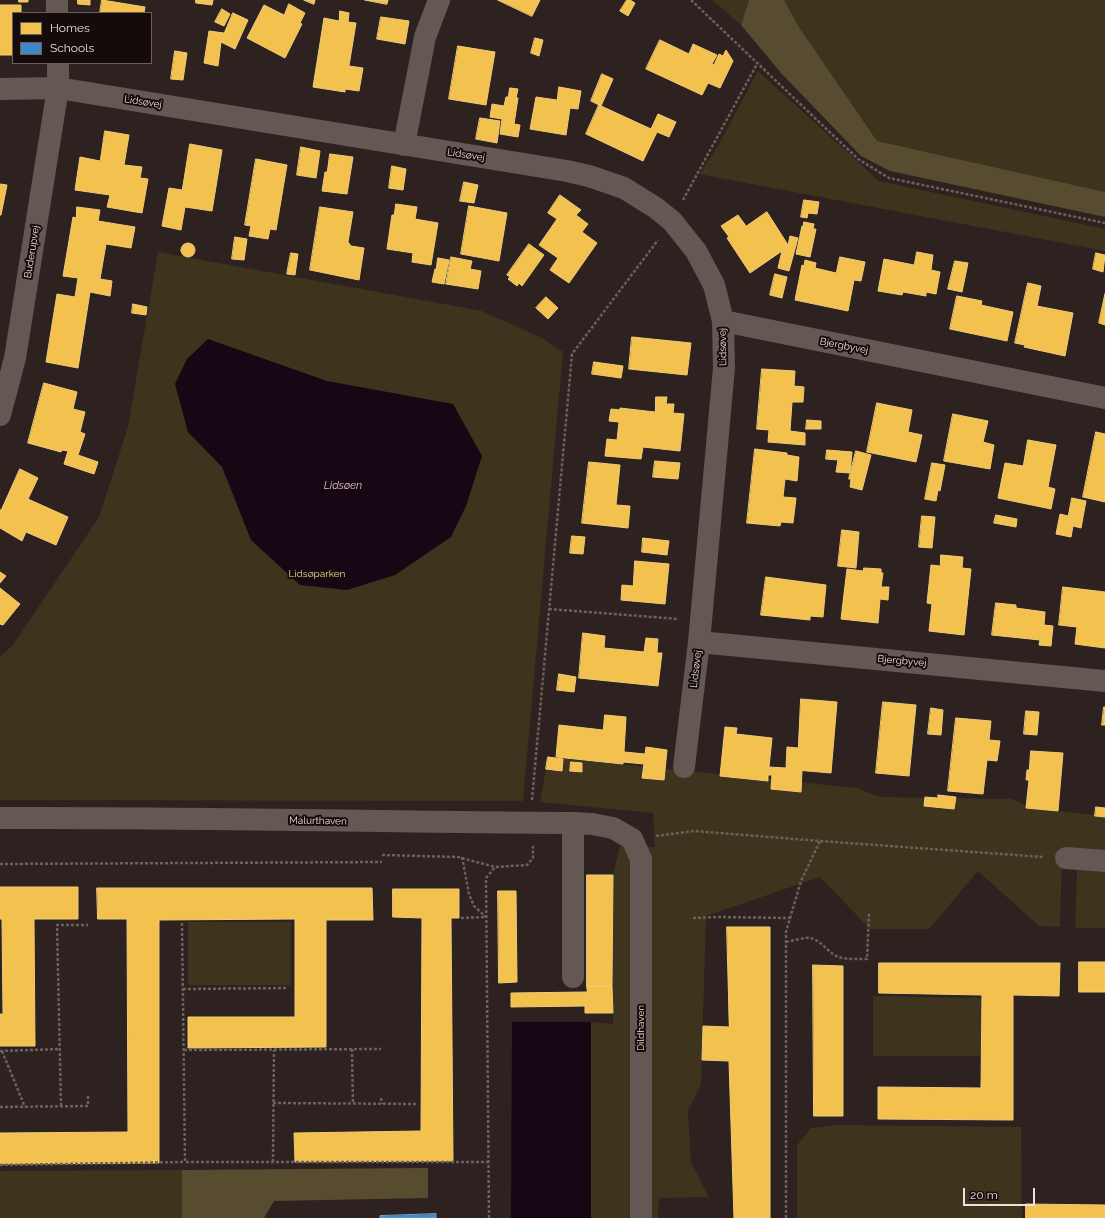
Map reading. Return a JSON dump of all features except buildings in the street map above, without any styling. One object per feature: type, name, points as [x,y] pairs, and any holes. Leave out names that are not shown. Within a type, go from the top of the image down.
[{"type":"street","points":[[57,0],[57,12]]},
{"type":"street","points":[[404,145],[425,37],[439,0]]},
{"type":"street","name":"Buderupvej","points":[[0,416],[7,356],[58,88],[58,64]]},
{"type":"street","name":"Lidsøvej","points":[[0,88],[58,88],[559,170],[589,176],[624,188],[656,208],[672,221],[696,250],[714,285],[723,322],[724,368],[700,632],[684,767]]},
{"type":"street","name":"Bjergbyvej","points":[[723,322],[1105,398]]},
{"type":"street","name":"Bjergbyvej","points":[[700,632],[1105,681]]},
{"type":"street","name":"Malurthaven","points":[[0,818],[573,823],[592,824],[612,828],[632,839]]},
{"type":"street","points":[[572,977],[573,823]]},
{"type":"street","name":"Dildhaven","points":[[632,839],[641,859],[641,1218]]},
{"type":"street","points":[[1066,858],[1105,861]]},
{"type":"path","points":[[691,0],[858,159],[889,178],[1105,223]]},
{"type":"path","points":[[531,803],[572,354],[672,221],[757,64]]},
{"type":"path","points":[[549,609],[700,632]]},
{"type":"path","points":[[632,839],[694,831],[1066,858]]},
{"type":"path","points":[[786,1218],[786,932],[800,881],[820,841]]},
{"type":"path","points":[[382,855],[458,856],[495,867],[527,865],[533,858],[533,844]]},
{"type":"path","points":[[462,858],[469,894],[474,906],[486,917]]},
{"type":"path","points":[[0,864],[382,862]]},
{"type":"path","points":[[489,1218],[486,878],[495,867]]},
{"type":"path","points":[[786,942],[805,937],[811,938],[836,956],[850,959],[868,959],[868,912]]},
{"type":"path","points":[[461,918],[486,917]]},
{"type":"path","points":[[694,918],[790,918]]},
{"type":"path","points":[[182,923],[185,1162]]},
{"type":"path","points":[[61,1106],[57,925],[88,925]]},
{"type":"path","points":[[183,989],[288,988]]},
{"type":"path","points":[[25,1106],[1,1051],[60,1049]]},
{"type":"path","points":[[352,1049],[353,1104]]},
{"type":"path","points":[[184,1050],[381,1049]]},
{"type":"path","points":[[272,1162],[274,1050]]},
{"type":"path","points":[[0,1107],[88,1106],[88,1096]]},
{"type":"path","points":[[381,1098],[382,1104]]},
{"type":"path","points":[[273,1103],[418,1104]]},
{"type":"path","points":[[0,1166],[185,1162],[489,1162]]},
{"type":"green space","points":[[712,0],[749,0],[741,25]]},
{"type":"green space","points":[[784,0],[1105,0],[1105,192],[877,141],[799,27]]},
{"type":"green space","points":[[758,71],[879,181],[1105,229],[1105,251],[699,174],[718,146]]},
{"type":"green space","name":"Lidsøparken","points":[[158,252],[482,311],[540,337],[563,352],[523,801],[0,800],[0,657],[13,645],[99,517],[128,427]]},
{"type":"green space","points":[[548,757],[857,788],[880,797],[1012,799],[1035,809],[1105,816],[1105,855],[1062,852],[1060,927],[1039,926],[978,871],[929,929],[870,929],[820,877],[706,916],[701,1085],[688,1111],[691,1163],[709,1197],[659,1198],[658,1218],[591,1218],[591,1022],[613,1024],[613,875],[620,845],[655,847],[653,813],[540,802]]},
{"type":"green space","points":[[1077,870],[1105,872],[1105,928],[1075,928]]},
{"type":"green space","points":[[188,922],[291,922],[291,985],[188,985]]},
{"type":"green space","points":[[873,996],[982,998],[981,1056],[873,1056]]},
{"type":"green space","points":[[837,1125],[1021,1127],[1022,1218],[797,1218],[797,1145],[811,1128]]},
{"type":"green space","points":[[182,1170],[182,1218],[0,1218],[0,1171]]},
{"type":"shaded area","points":[[749,0],[784,0],[799,27],[877,141],[1105,192],[1105,217],[890,171],[861,156],[781,73],[741,25]]},
{"type":"shaded area","points":[[428,1168],[428,1198],[274,1201],[264,1218],[182,1218],[182,1170]]},
{"type":"water","name":"Lidsøen","points":[[208,339],[327,381],[453,404],[482,456],[466,506],[451,537],[395,575],[347,590],[300,585],[251,540],[222,467],[188,432],[175,384],[187,359]]},
{"type":"water","points":[[512,1022],[591,1022],[591,1218],[511,1218]]}]
